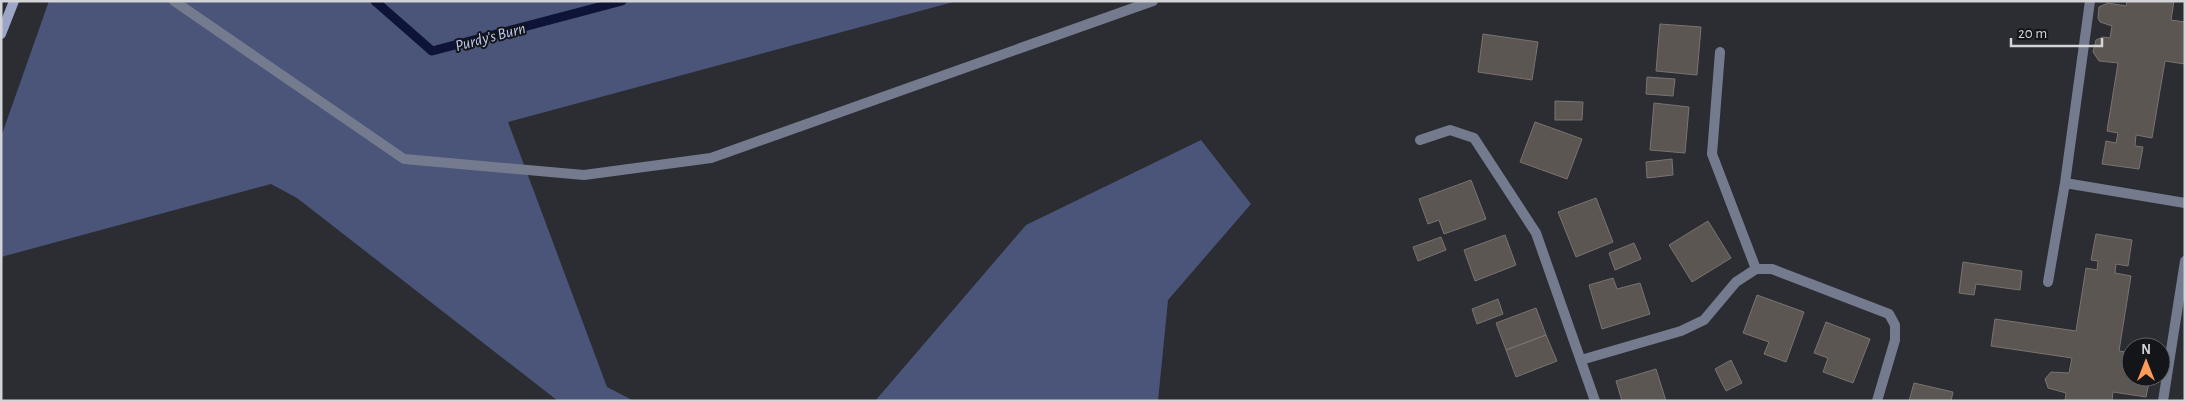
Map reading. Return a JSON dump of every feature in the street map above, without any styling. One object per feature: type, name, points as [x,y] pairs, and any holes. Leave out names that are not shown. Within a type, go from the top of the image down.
[{"type":"main road","points":[[1,34],[14,1]]},
{"type":"street","points":[[174,1],[404,160],[584,175],[711,158],[1154,1]]},
{"type":"street","points":[[2048,282],[2065,183],[2090,1]]},
{"type":"street","points":[[1720,52],[1712,154],[1756,268]]},
{"type":"street","points":[[1420,140],[1450,130],[1474,138],[1536,233],[1595,401]]},
{"type":"street","points":[[2065,183],[2185,203]]},
{"type":"street","points":[[2163,401],[2185,262]]},
{"type":"street","points":[[1581,360],[1681,331],[1704,320],[1736,282],[1756,268],[1772,269],[1889,314],[1895,325],[1895,340],[1877,401]]},
{"type":"shaded area","points":[[49,1],[957,1],[508,122],[607,387],[634,401],[558,401],[297,198],[271,184],[1,257],[1,137]]},
{"type":"shaded area","points":[[1201,140],[1251,204],[1168,300],[1158,401],[875,401],[1026,225]]},
{"type":"building","points":[[2127,1],[2174,1],[2171,20],[2185,22],[2185,64],[2165,61],[2152,138],[2136,135],[2135,146],[2143,147],[2139,169],[2102,164],[2106,141],[2116,143],[2118,133],[2107,131],[2118,63],[2099,61],[2093,52],[2096,40],[2103,37],[2110,38],[2112,26],[2100,22],[2098,18],[2099,7],[2108,3],[2126,6]]},
{"type":"building","points":[[1660,24],[1701,27],[1697,75],[1656,71]]},
{"type":"building","points":[[1483,34],[1538,42],[1532,80],[1478,72]]},
{"type":"building","points":[[1647,77],[1675,79],[1673,96],[1646,94]]},
{"type":"building","points":[[1555,101],[1583,102],[1582,120],[1555,120]]},
{"type":"building","points":[[1654,103],[1689,107],[1685,153],[1650,150]]},
{"type":"building","points":[[1535,122],[1582,139],[1567,179],[1520,162]]},
{"type":"building","points":[[1672,159],[1673,175],[1647,178],[1646,162]]},
{"type":"building","points":[[1471,180],[1486,219],[1444,234],[1439,220],[1428,224],[1419,199]]},
{"type":"building","points":[[1596,198],[1613,242],[1576,257],[1558,212]]},
{"type":"building","points":[[1708,221],[1731,258],[1692,282],[1669,245]]},
{"type":"building","points":[[2096,234],[2132,240],[2128,266],[2116,264],[2115,273],[2131,276],[2119,351],[2121,351],[2121,387],[2148,387],[2146,397],[2113,392],[2112,401],[2065,401],[2066,393],[2048,388],[2045,379],[2051,372],[2069,373],[2072,358],[1991,346],[1995,319],[2076,331],[2086,268],[2097,270],[2098,261],[2091,260]]},
{"type":"building","points":[[1505,235],[1516,265],[1475,281],[1464,250]]},
{"type":"building","points":[[1441,237],[1446,250],[1418,261],[1413,247]]},
{"type":"building","points":[[1634,243],[1641,259],[1615,270],[1609,253]]},
{"type":"building","points":[[1963,262],[2022,271],[2020,290],[1976,284],[1974,295],[1959,293]]},
{"type":"building","points":[[1613,278],[1617,289],[1640,283],[1650,314],[1602,329],[1589,285]]},
{"type":"building","points":[[1757,295],[1804,312],[1786,362],[1764,354],[1769,342],[1743,333]]},
{"type":"building","points":[[1498,299],[1503,314],[1477,324],[1472,309]]},
{"type":"building","points":[[1536,308],[1546,335],[1506,350],[1496,323]]},
{"type":"building","points":[[1826,322],[1870,339],[1853,383],[1823,372],[1828,358],[1814,353]]},
{"type":"building","points":[[1546,335],[1557,361],[1516,377],[1506,350]]},
{"type":"building","points":[[1731,360],[1742,383],[1726,391],[1715,369]]},
{"type":"building","points":[[1656,369],[1666,401],[1622,401],[1616,381]]},
{"type":"building","points":[[1914,383],[1953,392],[1951,401],[1909,401]]},
{"type":"waterway","name":"Purdy's Burn","points":[[375,1],[432,51],[622,1]]}]
